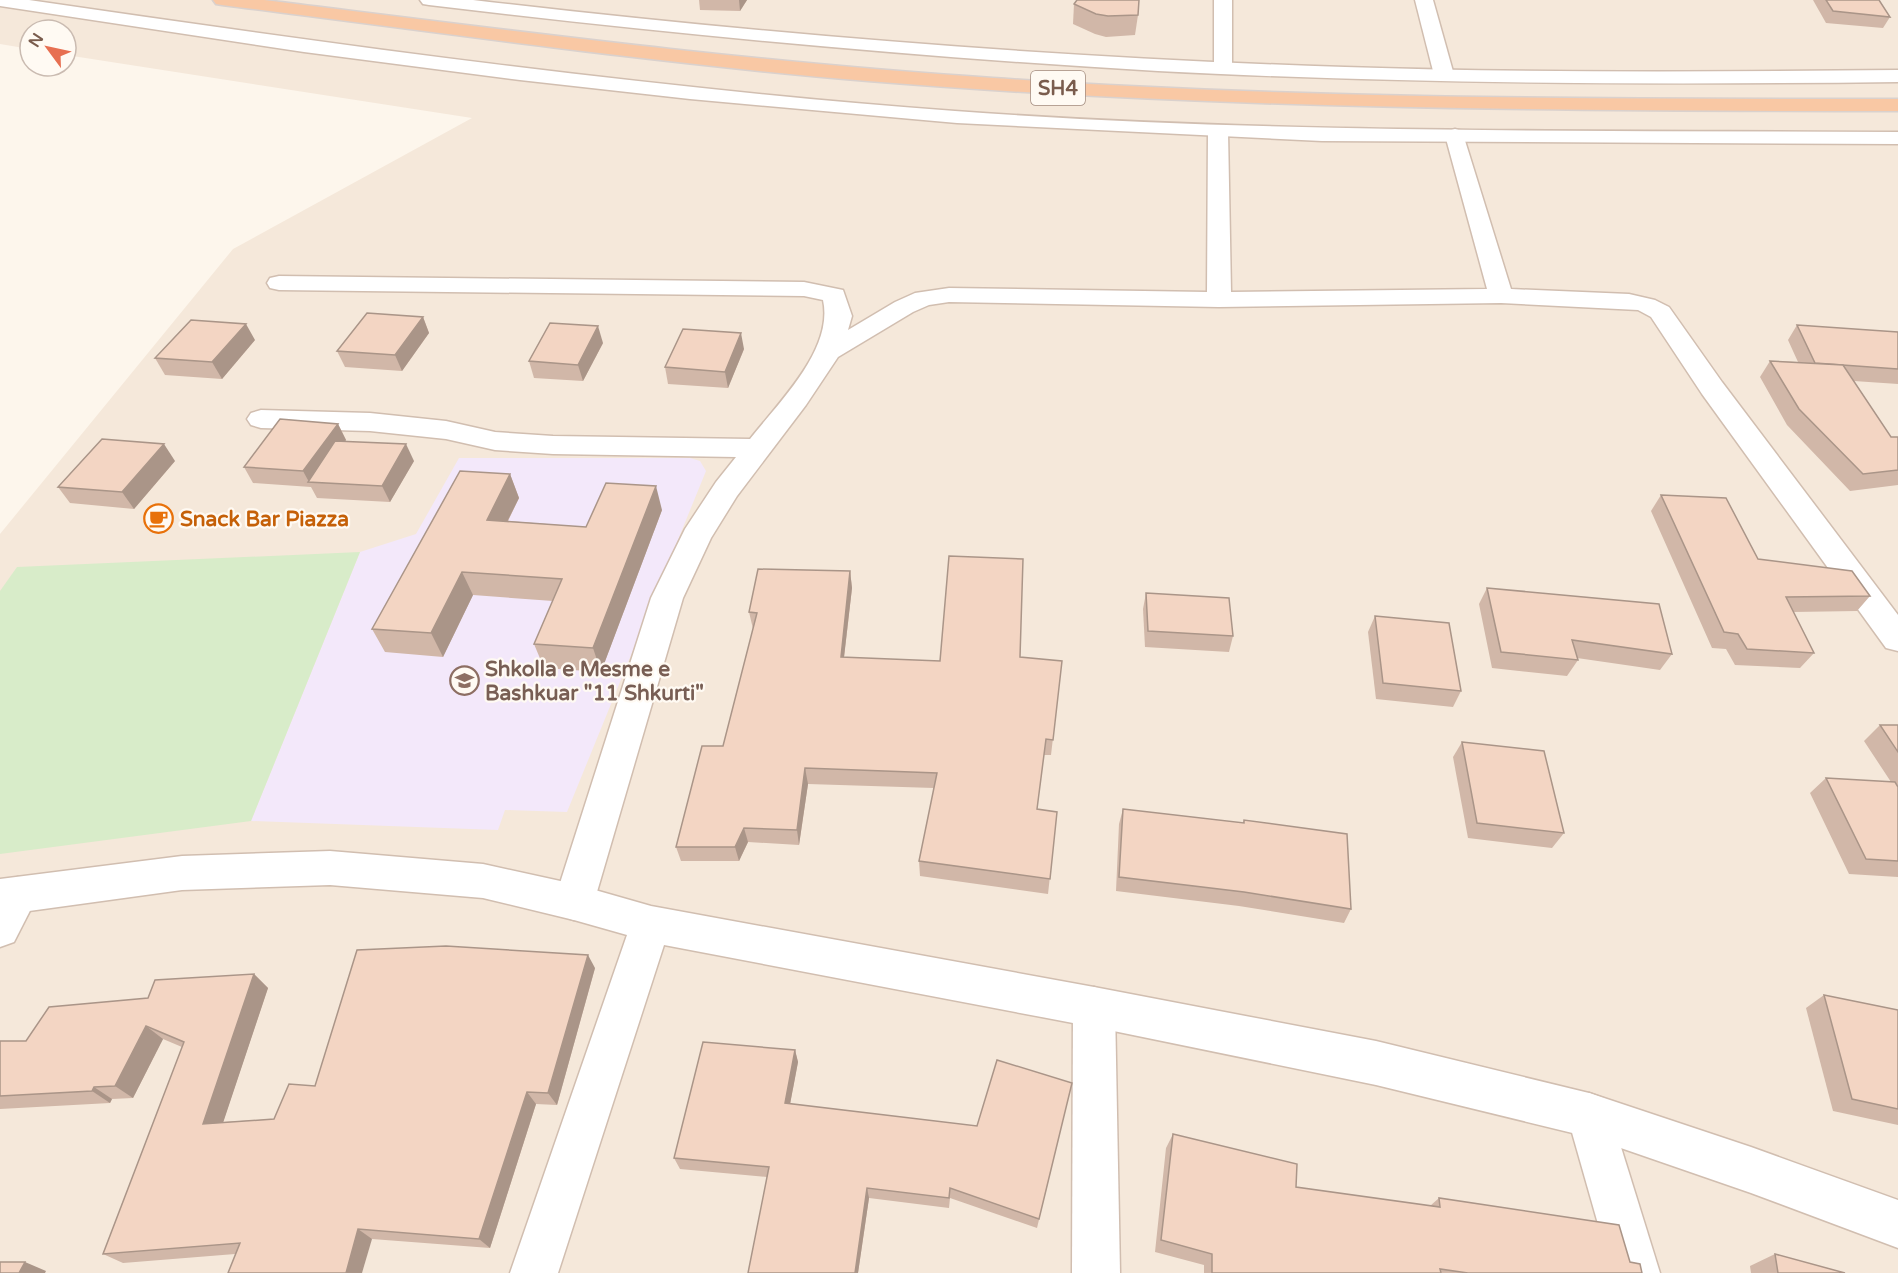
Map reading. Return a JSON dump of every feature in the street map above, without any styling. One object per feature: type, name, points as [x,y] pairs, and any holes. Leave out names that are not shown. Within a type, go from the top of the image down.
[{"type":"highway","name":"SH4","points":[[222,0],[723,62],[1042,87],[1171,95],[1442,103],[1898,105]]},
{"type":"highway","name":"SH4","points":[[355,0],[735,46],[1034,70],[1172,78],[1468,87],[1898,88]]},
{"type":"street","points":[[429,0],[608,22],[735,34],[1017,56],[1223,67],[1444,75],[1734,79],[1898,76]]},
{"type":"street","points":[[1223,0],[1223,67]]},
{"type":"street","points":[[1424,0],[1444,75]]},
{"type":"street","points":[[0,1],[304,46],[667,90],[957,117],[1218,131],[1898,138]]},
{"type":"street","points":[[1218,131],[1219,300]]},
{"type":"street","points":[[1455,135],[1501,296]]},
{"type":"street","points":[[279,283],[824,291],[834,295],[838,316],[829,352],[726,489],[696,537],[667,598],[574,902]]},
{"type":"street","points":[[829,352],[904,307],[924,298],[949,295],[1219,300],[1501,296],[1629,302],[1646,305],[1660,312],[1712,388],[1898,639]]},
{"type":"street","points":[[261,419],[370,422],[446,430],[507,442],[758,448]]},
{"type":"street","points":[[6,907],[182,873],[330,868],[483,881],[574,902],[651,924],[1094,1007],[1376,1064],[1589,1115],[1751,1170],[1898,1224]]},
{"type":"street","points":[[534,1273],[651,924]]},
{"type":"street","points":[[1094,1007],[1096,1273]]},
{"type":"street","points":[[1589,1115],[1636,1273]]},
{"type":"shaded area","points":[[0,0],[1898,0],[1898,1273],[0,1273],[0,534],[233,249],[472,118],[78,57],[78,18],[18,18],[18,47],[0,44]]},
{"type":"shaded area","name":"Shkolla e Mesme e Bashkuar \"11 Shkurti\"","points":[[459,458],[690,458],[700,461],[706,471],[567,812],[505,810],[498,830],[251,821],[360,552],[416,534]]},
{"type":"green space","points":[[360,552],[251,821],[0,854],[0,591],[17,567]]},
{"type":"building","points":[[1077,0],[1139,0],[1138,15],[1096,14],[1074,4]]},
{"type":"building","points":[[1826,0],[1879,0],[1890,17],[1833,11]]},
{"type":"building","points":[[367,313],[423,317],[395,355],[337,351]]},
{"type":"building","points":[[191,320],[246,324],[212,362],[155,358]]},
{"type":"building","points":[[550,323],[598,326],[578,365],[529,361]]},
{"type":"building","points":[[1797,325],[1898,332],[1898,369],[1815,363]]},
{"type":"building","points":[[683,329],[741,333],[725,372],[665,367]]},
{"type":"building","points":[[1770,361],[1843,365],[1891,437],[1898,437],[1898,470],[1863,474],[1799,409]]},
{"type":"building","points":[[280,419],[338,424],[303,471],[244,467]]},
{"type":"building","points":[[102,439],[164,444],[122,492],[58,487]]},
{"type":"building","points":[[335,441],[406,444],[382,486],[308,482]]},
{"type":"building","points":[[460,471],[510,474],[487,520],[586,527],[606,483],[656,486],[593,648],[534,644],[562,579],[462,572],[431,633],[372,629]]},
{"type":"building","points":[[1661,495],[1726,498],[1758,559],[1852,571],[1870,596],[1786,597],[1814,653],[1747,649],[1738,634],[1724,632]]},
{"type":"building","points":[[949,556],[1023,559],[1020,657],[1062,661],[1053,740],[1046,739],[1037,809],[1057,812],[1050,879],[919,861],[937,773],[805,768],[797,830],[744,828],[735,847],[676,847],[702,746],[723,746],[757,613],[749,612],[758,569],[850,571],[841,657],[940,661]]},
{"type":"building","points":[[1487,588],[1659,604],[1672,654],[1572,640],[1578,660],[1501,652]]},
{"type":"building","points":[[1146,593],[1229,598],[1233,636],[1148,631]]},
{"type":"building","points":[[1375,616],[1449,623],[1461,691],[1383,683]]},
{"type":"building","points":[[1880,725],[1898,725],[1898,752]]},
{"type":"building","points":[[1462,742],[1544,751],[1564,833],[1477,823]]},
{"type":"building","points":[[1826,778],[1895,782],[1898,787],[1898,861],[1866,859]]},
{"type":"building","points":[[1123,809],[1244,823],[1244,820],[1347,834],[1351,909],[1244,892],[1119,877]]},
{"type":"building","points":[[446,946],[588,955],[548,1093],[527,1092],[479,1239],[358,1229],[346,1273],[228,1273],[240,1243],[103,1254],[184,1042],[146,1026],[115,1086],[94,1087],[92,1091],[0,1096],[0,1041],[26,1041],[49,1007],[148,998],[155,980],[254,974],[203,1124],[274,1119],[289,1084],[315,1086],[357,950]]},
{"type":"building","points":[[1824,995],[1898,1010],[1898,1109],[1852,1099]]},
{"type":"building","points":[[703,1042],[795,1050],[785,1103],[977,1126],[997,1060],[1072,1083],[1039,1219],[950,1188],[949,1198],[867,1188],[855,1273],[748,1273],[769,1167],[674,1158]]},
{"type":"building","points":[[1173,1134],[1297,1164],[1296,1187],[1440,1207],[1439,1198],[1619,1225],[1630,1262],[1640,1264],[1642,1273],[1468,1273],[1440,1269],[1441,1273],[1212,1273],[1212,1254],[1161,1240]]},
{"type":"building","points":[[1775,1254],[1845,1273],[1778,1273]]},
{"type":"building","points":[[0,1262],[25,1262],[19,1273],[0,1273]]},
{"type":"place","name":"Snack Bar Piazza","points":[[159,519]]},
{"type":"place","name":"Shkolla e Mesme e Bashkuar \"11 Shkurti\"","points":[[464,681]]}]
